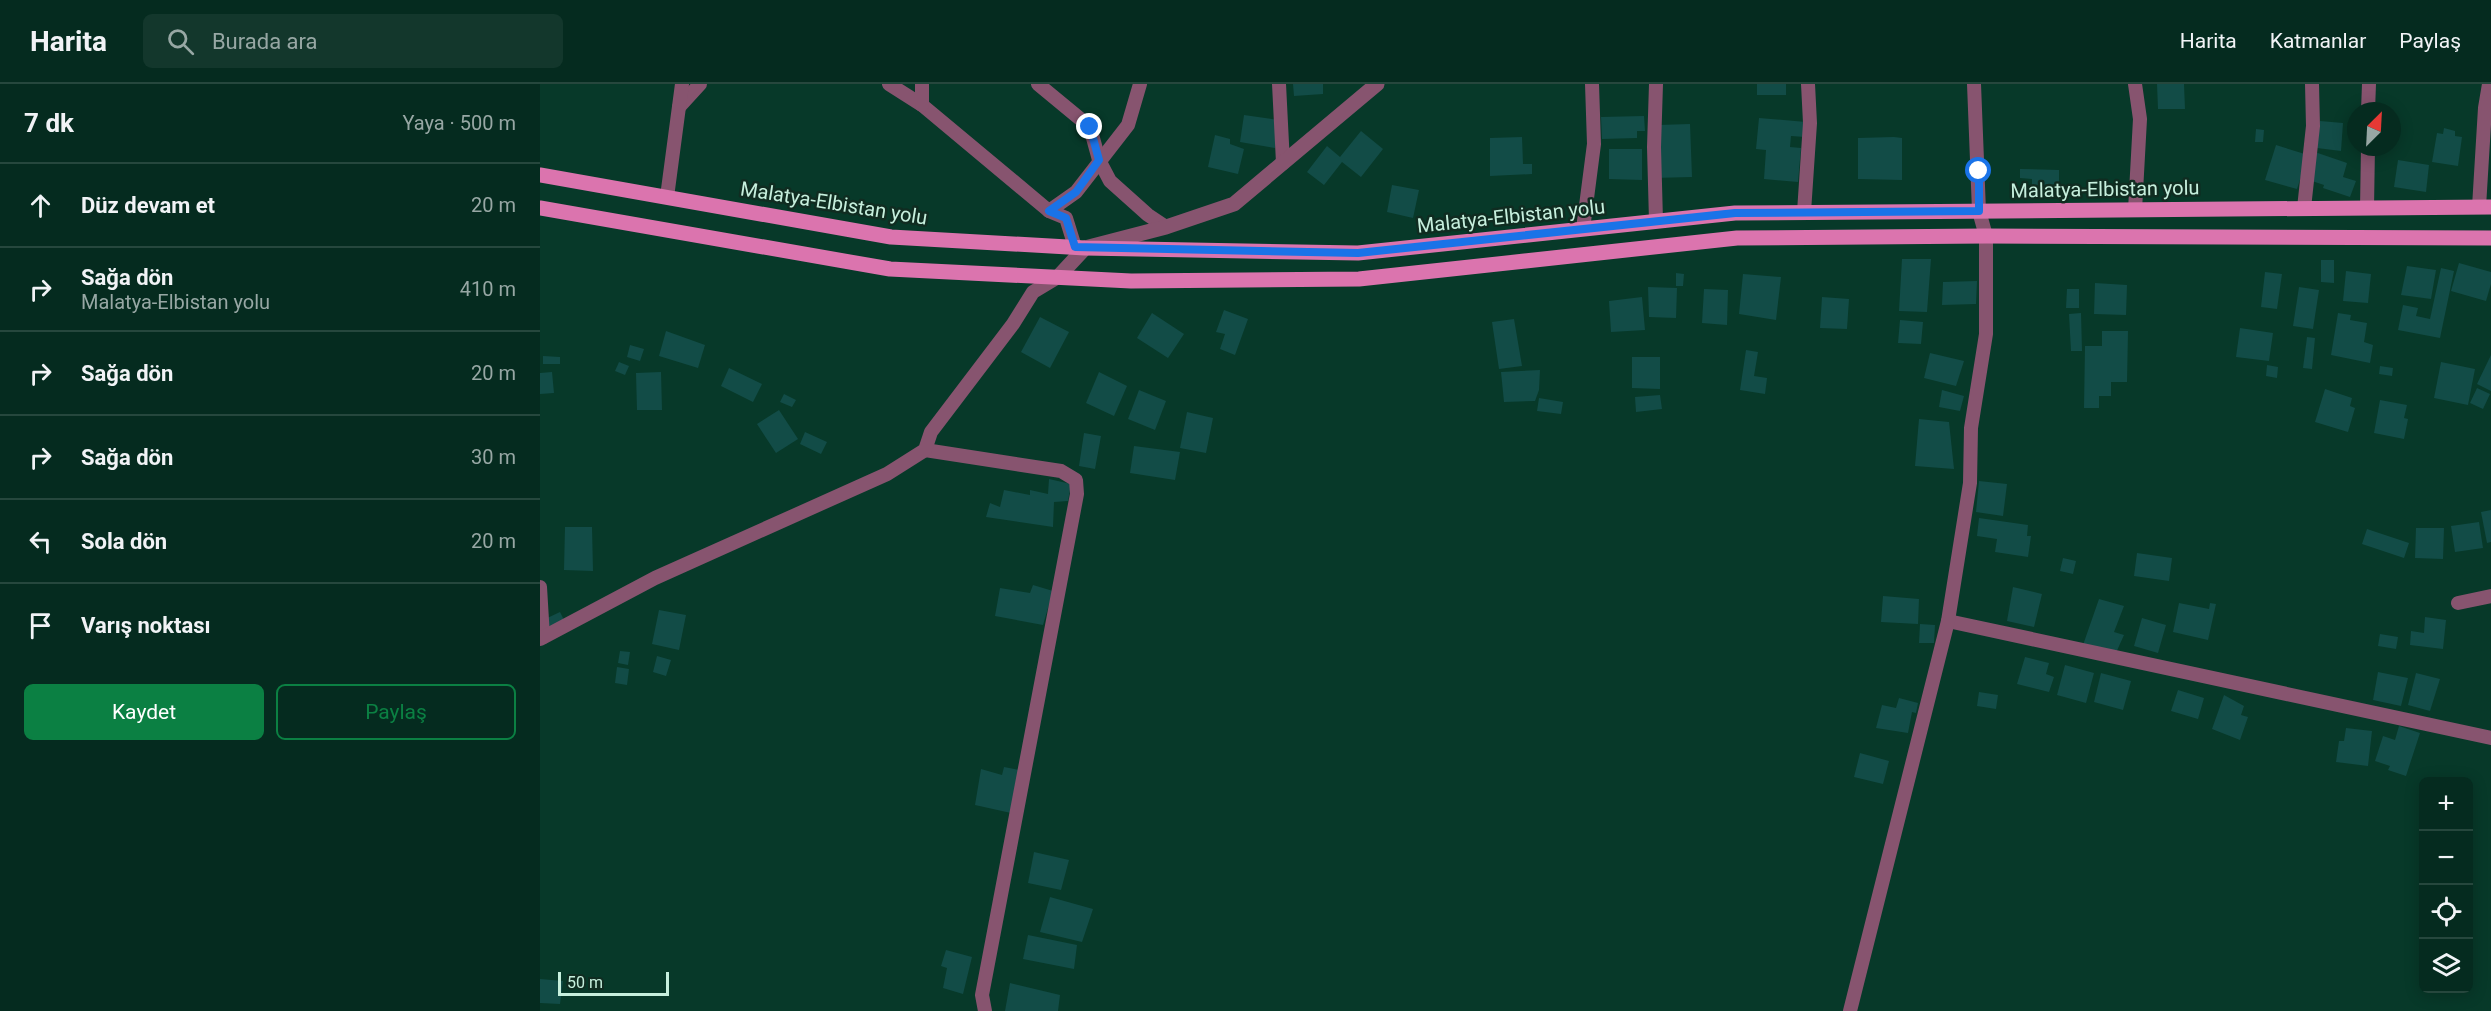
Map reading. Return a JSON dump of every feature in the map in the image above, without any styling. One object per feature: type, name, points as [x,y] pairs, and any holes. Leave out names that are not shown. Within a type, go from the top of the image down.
[{"type":"main road","name":"Malatya-Elbistan yolu","points":[[540,175],[891,237],[1080,248],[1358,253],[1735,213],[2485,207]]},
{"type":"main road","points":[[540,208],[890,269],[1131,281],[1359,279],[1737,238],[1986,236],[2491,238]]},
{"type":"street","points":[[667,197],[682,84]]},
{"type":"street","points":[[679,107],[700,84]]},
{"type":"street","points":[[889,84],[922,105],[1049,211],[1066,218],[1080,248]]},
{"type":"street","points":[[922,84],[922,105]]},
{"type":"street","points":[[1038,84],[1090,127],[1099,160],[1110,181],[1148,215],[1166,227]]},
{"type":"street","points":[[1049,211],[1076,192],[1128,125],[1140,84]]},
{"type":"street","points":[[1279,84],[1283,163]]},
{"type":"street","points":[[1583,229],[1594,144],[1592,84]]},
{"type":"street","points":[[1656,84],[1654,147],[1656,222]]},
{"type":"street","points":[[1804,212],[1810,123],[1808,84]]},
{"type":"street","points":[[1850,1011],[1948,621],[1970,483],[1971,428],[1986,334],[1986,236],[1979,211],[1974,84]]},
{"type":"street","points":[[2135,84],[2140,119],[2135,210]]},
{"type":"street","points":[[2304,208],[2313,126],[2312,84]]},
{"type":"street","points":[[2368,102],[2369,84]]},
{"type":"street","points":[[2485,207],[2485,108],[2489,84]]},
{"type":"street","points":[[540,587],[542,638],[655,578],[887,474],[925,450],[931,432],[1013,324],[1033,292],[1058,277],[1080,248],[1166,227],[1234,204],[1375,85]]},
{"type":"street","points":[[2367,208],[2368,156]]},
{"type":"street","points":[[925,450],[1061,471],[1076,480],[1077,494],[982,995],[985,1011]]},
{"type":"street","points":[[2458,603],[2491,596]]},
{"type":"street","points":[[1948,621],[2491,738]]},
{"type":"building","points":[[1293,84],[1323,84],[1323,94],[1294,96]]},
{"type":"building","points":[[1757,84],[1786,84],[1786,95],[1757,95]]},
{"type":"building","points":[[2157,84],[2184,84],[2185,109],[2158,109]]},
{"type":"building","points":[[1244,115],[1278,120],[1275,148],[1240,142]]},
{"type":"building","points":[[1644,116],[1645,131],[1637,131],[1637,138],[1602,139],[1601,117]]},
{"type":"building","points":[[1759,118],[1806,122],[1805,137],[1791,136],[1790,147],[1801,148],[1798,182],[1764,179],[1766,150],[1756,149]]},
{"type":"building","points":[[2320,121],[2343,123],[2341,151],[2317,148]]},
{"type":"building","points":[[1690,124],[1692,177],[1653,178],[1658,125]]},
{"type":"building","points":[[2444,128],[2455,131],[2455,136],[2462,137],[2458,166],[2432,162],[2437,133],[2443,134]]},
{"type":"building","points":[[2256,129],[2264,130],[2263,142],[2255,142]]},
{"type":"building","points":[[1361,131],[1383,149],[1361,177],[1342,162],[1324,185],[1307,172],[1327,146],[1340,157]]},
{"type":"building","points":[[1215,135],[1230,139],[1230,144],[1244,149],[1238,174],[1208,167]]},
{"type":"building","points":[[1522,137],[1523,164],[1532,164],[1532,174],[1490,176],[1490,138]]},
{"type":"building","points":[[1858,138],[1902,138],[1902,180],[1858,179]]},
{"type":"building","points":[[2276,145],[2308,155],[2297,189],[2265,180]]},
{"type":"building","points":[[1609,149],[1642,149],[1642,180],[1609,179]]},
{"type":"building","points":[[2312,151],[2347,163],[2343,177],[2356,181],[2350,197],[2303,178]]},
{"type":"building","points":[[2398,160],[2429,165],[2426,192],[2394,187]]},
{"type":"building","points":[[2020,169],[2059,170],[2059,194],[2032,193],[2032,179],[2020,178]]},
{"type":"building","points":[[1392,185],[1419,190],[1413,218],[1387,212]]},
{"type":"building","points":[[1902,259],[1931,259],[1927,312],[1899,311]]},
{"type":"building","points":[[2321,260],[2334,260],[2334,283],[2321,282]]},
{"type":"building","points":[[2459,263],[2491,272],[2491,284],[2486,301],[2451,291]]},
{"type":"building","points":[[2407,266],[2436,270],[2431,299],[2401,295]]},
{"type":"building","points":[[2441,268],[2454,271],[2440,338],[2398,330],[2403,305],[2418,308],[2416,316],[2430,319]]},
{"type":"building","points":[[2346,271],[2371,274],[2368,303],[2343,301]]},
{"type":"building","points":[[2265,272],[2282,274],[2277,309],[2261,307]]},
{"type":"building","points":[[1676,273],[1684,274],[1683,286],[1676,286]]},
{"type":"building","points":[[1743,274],[1781,277],[1776,320],[1739,314]]},
{"type":"building","points":[[1977,281],[1976,304],[1942,305],[1943,282]]},
{"type":"building","points":[[2095,283],[2127,285],[2126,315],[2094,314]]},
{"type":"building","points":[[1648,287],[1677,288],[1676,318],[1649,317]]},
{"type":"building","points":[[2299,287],[2319,290],[2313,329],[2293,326]]},
{"type":"building","points":[[1704,289],[1728,290],[1727,325],[1702,323]]},
{"type":"building","points":[[2067,289],[2079,289],[2079,308],[2066,308]]},
{"type":"building","points":[[1642,297],[1645,330],[1611,332],[1609,301]]},
{"type":"building","points":[[1822,297],[1849,299],[1847,329],[1820,328]]},
{"type":"building","points":[[1224,310],[1248,319],[1235,355],[1220,349],[1225,334],[1216,332]]},
{"type":"building","points":[[1152,313],[1184,334],[1168,358],[1137,338]]},
{"type":"building","points":[[2081,313],[2082,351],[2071,351],[2069,314]]},
{"type":"building","points":[[2338,313],[2351,315],[2350,320],[2367,323],[2364,342],[2373,345],[2370,363],[2331,355]]},
{"type":"building","points":[[1040,317],[1069,332],[1050,368],[1021,352]]},
{"type":"building","points":[[1514,319],[1522,366],[1499,369],[1492,322]]},
{"type":"building","points":[[1900,320],[1923,322],[1921,344],[1898,343]]},
{"type":"building","points":[[2240,328],[2273,333],[2269,361],[2236,357]]},
{"type":"building","points":[[666,331],[705,345],[698,368],[659,356]]},
{"type":"building","points":[[2102,331],[2128,331],[2127,382],[2111,382],[2111,396],[2099,396],[2099,408],[2084,408],[2085,346],[2102,346]]},
{"type":"building","points":[[2307,337],[2315,338],[2312,369],[2303,368]]},
{"type":"building","points":[[630,345],[644,349],[640,361],[627,357]]},
{"type":"building","points":[[1746,350],[1758,352],[1754,376],[1767,378],[1765,394],[1740,390]]},
{"type":"building","points":[[1930,353],[1964,361],[1956,386],[1924,378]]},
{"type":"building","points":[[2491,355],[2491,391],[2477,384]]},
{"type":"building","points":[[543,356],[560,357],[560,364],[543,364]]},
{"type":"building","points":[[1632,357],[1660,357],[1660,389],[1632,388]]},
{"type":"building","points":[[619,362],[629,366],[625,375],[615,371]]},
{"type":"building","points":[[2441,362],[2475,369],[2468,405],[2434,398]]},
{"type":"building","points":[[2267,365],[2278,367],[2277,378],[2266,376]]},
{"type":"building","points":[[2380,366],[2393,368],[2392,376],[2379,374]]},
{"type":"building","points":[[729,368],[762,384],[753,402],[721,386]]},
{"type":"building","points":[[1540,370],[1539,390],[1535,401],[1504,402],[1501,372]]},
{"type":"building","points":[[552,372],[554,393],[540,394],[540,373]]},
{"type":"building","points":[[661,372],[662,410],[637,410],[636,373]]},
{"type":"building","points":[[1099,372],[1127,386],[1114,416],[1086,403]]},
{"type":"building","points":[[2477,388],[2490,394],[2483,409],[2470,403]]},
{"type":"building","points":[[2325,389],[2352,398],[2350,406],[2355,408],[2348,432],[2315,422]]},
{"type":"building","points":[[1139,390],[1166,401],[1155,430],[1128,419]]},
{"type":"building","points":[[1942,390],[1964,396],[1960,411],[1939,407]]},
{"type":"building","points":[[784,394],[796,400],[792,407],[780,402]]},
{"type":"building","points":[[1660,395],[1662,409],[1636,412],[1635,397]]},
{"type":"building","points":[[1539,398],[1563,402],[1561,414],[1537,411]]},
{"type":"building","points":[[2380,400],[2407,405],[2404,418],[2408,419],[2404,439],[2374,433]]},
{"type":"building","points":[[779,410],[798,439],[776,453],[757,424]]},
{"type":"building","points":[[1187,412],[1213,418],[1206,453],[1180,448]]},
{"type":"building","points":[[1919,419],[1949,422],[1954,469],[1915,466]]},
{"type":"building","points":[[805,432],[827,442],[821,454],[800,444]]},
{"type":"building","points":[[1084,433],[1101,436],[1095,469],[1079,466]]},
{"type":"building","points":[[1134,446],[1180,452],[1175,480],[1130,473]]},
{"type":"building","points":[[1049,479],[1071,484],[1068,501],[1054,502],[1053,527],[986,517],[990,503],[1000,507],[1004,490],[1030,495],[1030,490],[1048,494]]},
{"type":"building","points":[[1979,481],[2007,484],[2003,516],[1976,512]]},
{"type":"building","points":[[2491,510],[2491,542],[2487,543],[2481,512]]},
{"type":"building","points":[[1979,518],[2028,525],[2027,536],[2031,536],[2028,557],[1995,552],[1997,539],[1977,536]]},
{"type":"building","points":[[2479,522],[2483,548],[2455,552],[2451,526]]},
{"type":"building","points":[[565,527],[592,527],[593,571],[564,570]]},
{"type":"building","points":[[2416,528],[2444,528],[2443,559],[2415,558]]},
{"type":"building","points":[[2367,529],[2409,543],[2404,558],[2362,544]]},
{"type":"building","points":[[2137,553],[2172,558],[2169,581],[2134,576]]},
{"type":"building","points":[[2063,558],[2076,561],[2073,574],[2060,571]]},
{"type":"building","points":[[1033,585],[1053,591],[1043,625],[995,616],[1000,588],[1030,593]]},
{"type":"building","points":[[2013,587],[2042,594],[2034,627],[2007,621]]},
{"type":"building","points":[[1883,596],[1919,599],[1918,624],[1881,622]]},
{"type":"building","points":[[2099,599],[2124,606],[2114,632],[2124,635],[2115,655],[2083,645]]},
{"type":"building","points":[[2179,603],[2209,609],[2210,603],[2216,604],[2208,640],[2173,632]]},
{"type":"building","points":[[659,610],[686,615],[679,650],[652,644]]},
{"type":"building","points":[[560,612],[565,622],[547,630],[543,620]]},
{"type":"building","points":[[2425,617],[2446,620],[2443,649],[2410,645],[2411,631],[2424,633]]},
{"type":"building","points":[[2142,618],[2166,625],[2158,653],[2134,646]]},
{"type":"building","points":[[1920,624],[1935,625],[1934,643],[1919,643]]},
{"type":"building","points":[[2380,634],[2398,637],[2396,649],[2378,646]]},
{"type":"building","points":[[620,651],[630,652],[628,665],[618,663]]},
{"type":"building","points":[[657,656],[671,660],[666,676],[653,672]]},
{"type":"building","points":[[2025,657],[2049,663],[2046,674],[2054,677],[2049,692],[2017,684]]},
{"type":"building","points":[[2065,665],[2094,673],[2086,703],[2057,695]]},
{"type":"building","points":[[617,667],[629,669],[627,685],[615,683]]},
{"type":"building","points":[[2378,672],[2408,678],[2401,706],[2373,700]]},
{"type":"building","points":[[2101,673],[2131,681],[2123,710],[2094,702]]},
{"type":"building","points":[[2416,673],[2440,679],[2430,711],[2408,705]]},
{"type":"building","points":[[2178,690],[2204,698],[2198,719],[2171,711]]},
{"type":"building","points":[[1979,692],[1998,695],[1996,709],[1977,706]]},
{"type":"building","points":[[2224,695],[2244,706],[2241,715],[2248,717],[2240,740],[2212,729]]},
{"type":"building","points":[[1899,698],[1918,703],[1916,713],[1912,712],[1908,733],[1876,728],[1882,705],[1896,708]]},
{"type":"building","points":[[2399,726],[2420,733],[2406,776],[2388,770],[2390,766],[2375,761],[2383,736],[2395,740]]},
{"type":"building","points":[[2346,728],[2372,731],[2368,766],[2336,762],[2339,741],[2344,741]]},
{"type":"building","points":[[1860,753],[1889,761],[1883,784],[1854,777]]},
{"type":"building","points":[[1004,767],[1020,770],[1011,813],[975,805],[981,769],[1002,775]]},
{"type":"building","points":[[1034,852],[1069,860],[1061,890],[1028,883]]},
{"type":"building","points":[[1050,897],[1093,909],[1082,942],[1040,932]]},
{"type":"building","points":[[1028,935],[1077,945],[1074,969],[1023,959]]},
{"type":"building","points":[[946,950],[972,957],[963,994],[943,988],[947,968],[941,966]]},
{"type":"building","points":[[540,979],[563,981],[560,1004],[540,1003]]},
{"type":"building","points":[[1010,983],[1060,995],[1058,1011],[1005,1011]]},
{"type":"route","points":[[1090,127],[1099,160],[1076,192],[1049,211],[1066,218],[1075,247],[1358,253],[1735,213],[1979,211],[1979,171]]}]
